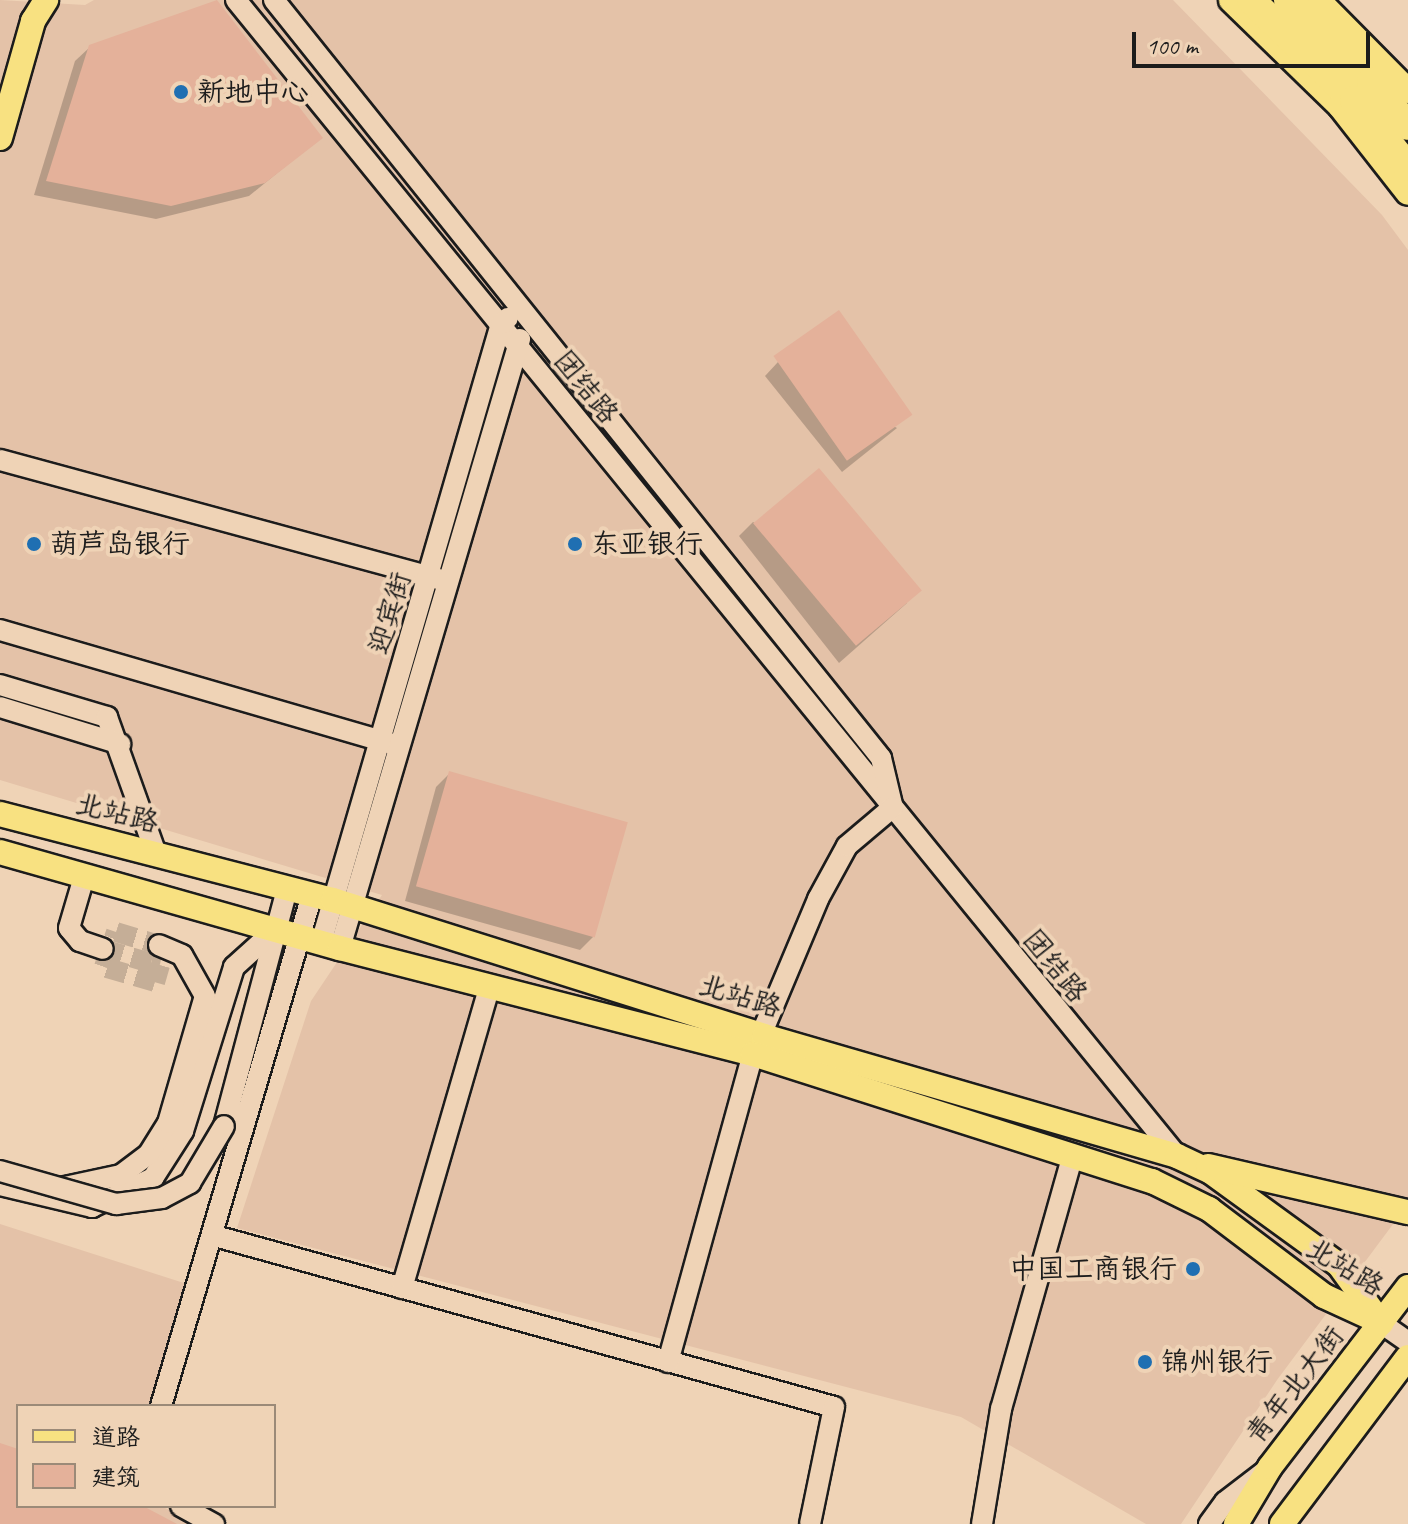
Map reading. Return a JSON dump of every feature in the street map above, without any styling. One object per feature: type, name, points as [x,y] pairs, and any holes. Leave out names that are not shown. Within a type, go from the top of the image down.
[{"type":"highway","points":[[1251,0],[1354,100],[1408,167]]},
{"type":"highway","points":[[1288,0],[1371,81],[1408,126]]},
{"type":"main road","points":[[0,138],[33,21],[46,0]]},
{"type":"main road","points":[[1231,0],[1340,106],[1408,193]]},
{"type":"main road","points":[[1318,0],[1408,91]]},
{"type":"main road","name":"北站路","points":[[0,814],[332,900],[759,1045],[1193,1199],[1324,1296],[1381,1323]]},
{"type":"main road","name":"北站路","points":[[0,852],[321,943],[490,986],[759,1045],[1185,1160],[1339,1265],[1381,1323]]},
{"type":"main road","points":[[1185,1160],[1408,1212]]},
{"type":"main road","name":"青年北大街","points":[[1236,1524],[1270,1467],[1408,1287]]},
{"type":"main road","points":[[1283,1523],[1408,1357]]},
{"type":"street","name":"团结路","points":[[236,0],[892,808],[1185,1160]]},
{"type":"street","name":"团结路","points":[[274,0],[881,758],[892,808]]},
{"type":"street","points":[[501,324],[520,307]]},
{"type":"street","name":"迎宾街","points":[[321,943],[431,576],[501,324]]},
{"type":"street","name":"迎宾街","points":[[332,900],[401,746],[451,582],[515,344],[533,325]]},
{"type":"street","points":[[0,460],[451,582]]},
{"type":"street","points":[[0,630],[401,746]]},
{"type":"street","points":[[0,685],[98,712],[114,726],[156,854]]},
{"type":"street","points":[[0,707],[120,744]]},
{"type":"street","points":[[668,1362],[759,1045],[818,899],[847,846],[892,808]]},
{"type":"street","points":[[84,877],[69,928],[80,941],[103,949]]},
{"type":"street","points":[[0,1171],[116,1204],[162,1198],[190,1183],[224,1126],[287,889]]},
{"type":"street","points":[[162,1404],[215,1236],[321,943],[332,900]]},
{"type":"street","points":[[0,1185],[92,1207],[153,1178],[183,1131],[234,967],[275,930]]},
{"type":"street","points":[[60,1188],[100,1183],[148,1155],[172,1112],[205,996],[182,955],[159,945]]},
{"type":"street","points":[[402,1288],[490,986]]},
{"type":"street","points":[[982,1524],[1001,1409],[1072,1158]]},
{"type":"street","points":[[215,1236],[834,1407],[810,1524]]},
{"type":"street","points":[[1381,1323],[1408,1342]]},
{"type":"street","points":[[1209,1524],[1225,1502],[1270,1467]]},
{"type":"street","points":[[185,1508],[214,1524]]},
{"type":"shaded area","points":[[0,0],[85,5],[94,0],[1173,0],[1382,215],[1408,250],[1408,1204],[1277,1380],[1181,1524],[1146,1524],[961,1417],[237,1228],[311,1001],[382,895],[0,780]]},
{"type":"shaded area","points":[[0,1224],[187,1284],[154,1404],[16,1404],[16,1508],[165,1508],[198,1524],[0,1524]]},
{"type":"building","name":"新地中心","points":[[217,0],[323,138],[265,183],[171,206],[46,181],[89,45]]},
{"type":"building","points":[[839,310],[912,415],[847,461],[773,356]]},
{"type":"building","points":[[819,468],[922,591],[856,646],[753,523]]},
{"type":"building","points":[[449,771],[628,822],[595,938],[416,886]]},
{"type":"building","points":[[0,1443],[16,1448],[16,1508],[147,1508],[177,1524],[0,1524]]},
{"type":"tunnel","points":[[103,949],[151,963],[160,965],[155,982],[104,967],[116,932],[159,945]]},
{"type":"place","name":"新地中心","points":[[181,92]]},
{"type":"place","name":"葫芦岛银行","points":[[34,544]]},
{"type":"place","name":"东亚银行","points":[[575,544]]},
{"type":"place","name":"中国工商银行","points":[[1193,1269]]},
{"type":"place","name":"锦州银行","points":[[1145,1362]]}]
